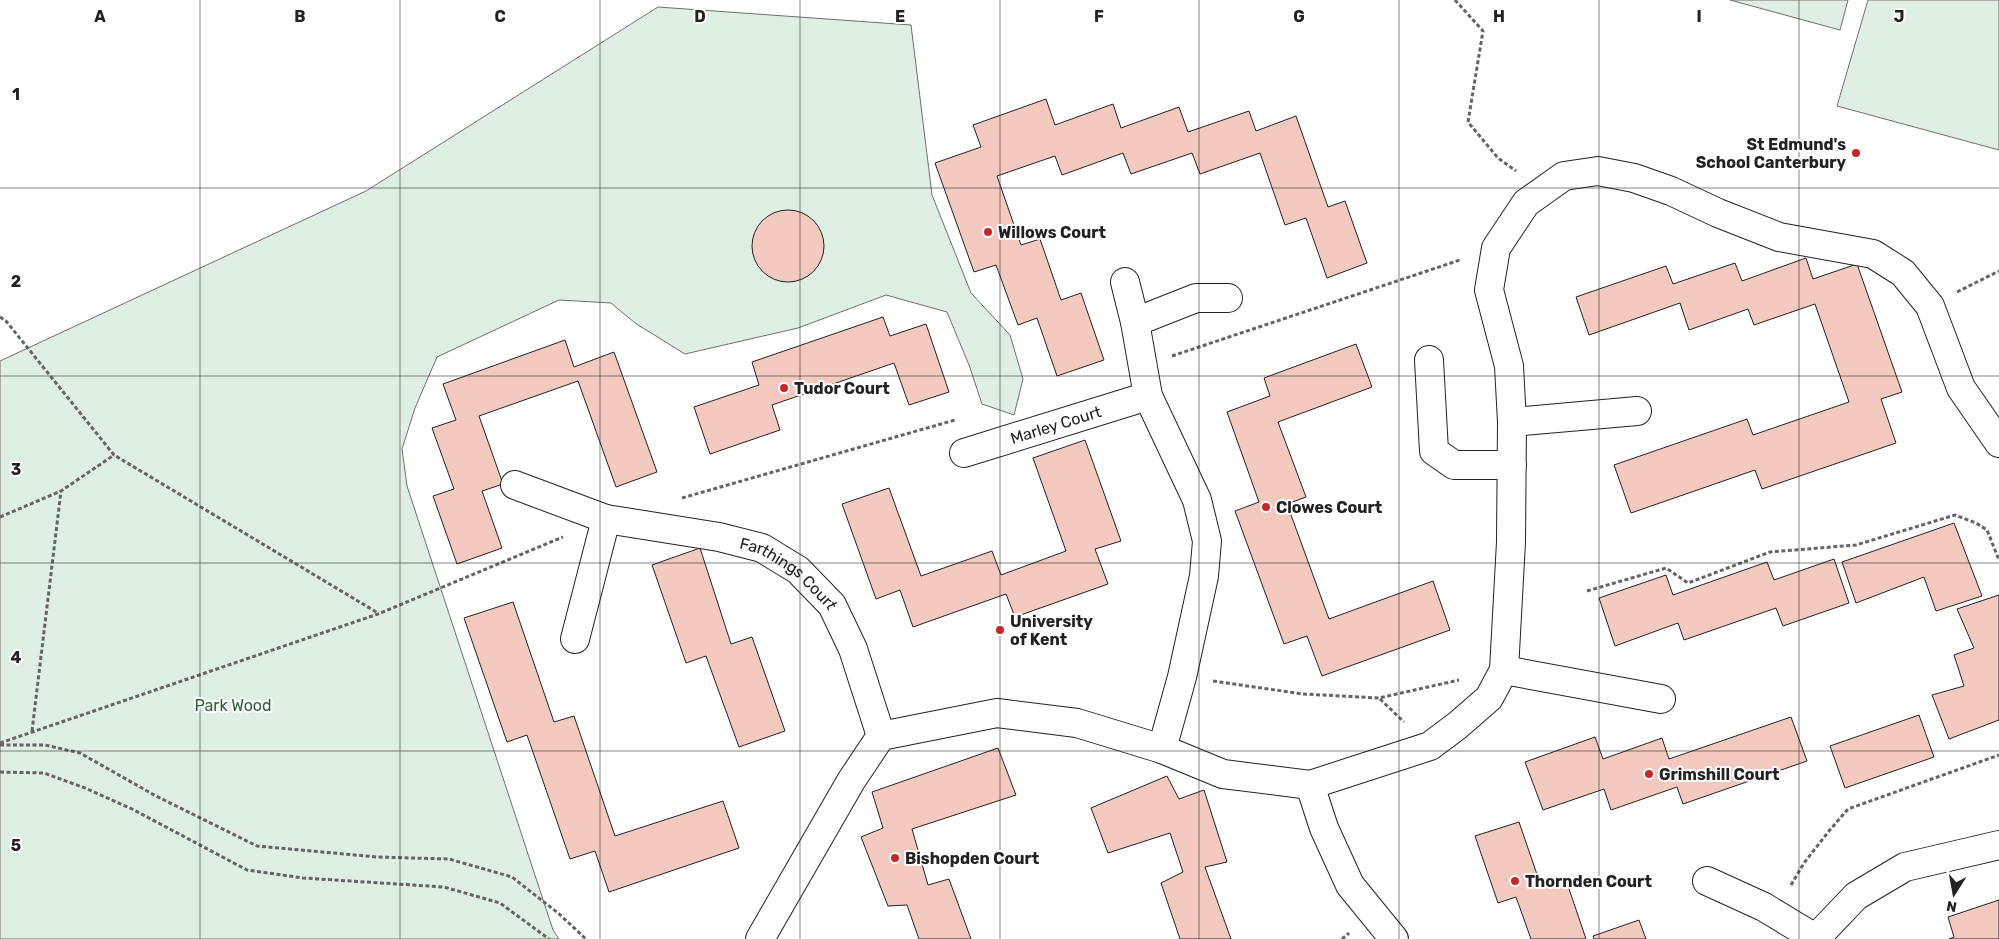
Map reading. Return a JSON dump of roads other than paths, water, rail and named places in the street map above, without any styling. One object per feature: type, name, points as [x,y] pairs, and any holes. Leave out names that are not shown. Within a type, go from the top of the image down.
[{"type":"street","points":[[760,939],[851,781],[881,736],[997,713],[1077,723],[1162,749],[1223,774],[1310,785],[1430,746],[1489,698],[1504,670],[1511,542],[1512,422],[1509,366],[1489,290],[1496,248],[1526,203],[1564,176],[1598,171],[1634,178],[1671,191],[1718,213],[1779,237],[1873,254],[1903,272],[1930,306],[1961,388],[1999,443]]},
{"type":"street","points":[[1125,282],[1135,322],[1148,396],[1197,500],[1207,541],[1204,576],[1182,677],[1162,749]]},
{"type":"street","points":[[1135,322],[1196,298],[1228,298]]},
{"type":"street","points":[[1429,360],[1434,451],[1454,465],[1512,465]]},
{"type":"street","name":"Marley Court","points":[[964,453],[1148,396]]},
{"type":"street","points":[[1512,422],[1637,412]]},
{"type":"street","name":"Farthings Court","points":[[515,485],[606,519],[719,537],[762,548],[798,570],[832,605],[854,649],[881,736]]},
{"type":"street","points":[[575,639],[606,519]]},
{"type":"street","points":[[1504,670],[1661,699]]},
{"type":"street","points":[[1310,785],[1324,828],[1350,885],[1394,939]]},
{"type":"street","points":[[1707,881],[1775,914],[1815,939],[1856,896],[1905,867],[1999,845]]},
{"type":"place","name":"St Edmund's School Canterbury","points":[[1856,153]]},
{"type":"place","name":"Willows Court","points":[[988,232]]},
{"type":"place","name":"Tudor Court","points":[[784,388]]},
{"type":"place","name":"Clowes Court","points":[[1266,507]]},
{"type":"place","name":"University of Kent","points":[[1000,630]]},
{"type":"place","name":"Grimshill Court","points":[[1649,774]]},
{"type":"place","name":"Bishopden Court","points":[[895,858]]},
{"type":"place","name":"Thornden Court","points":[[1515,881]]},
{"type":"park label","name":"Park Wood","points":[[233,705]]}]
